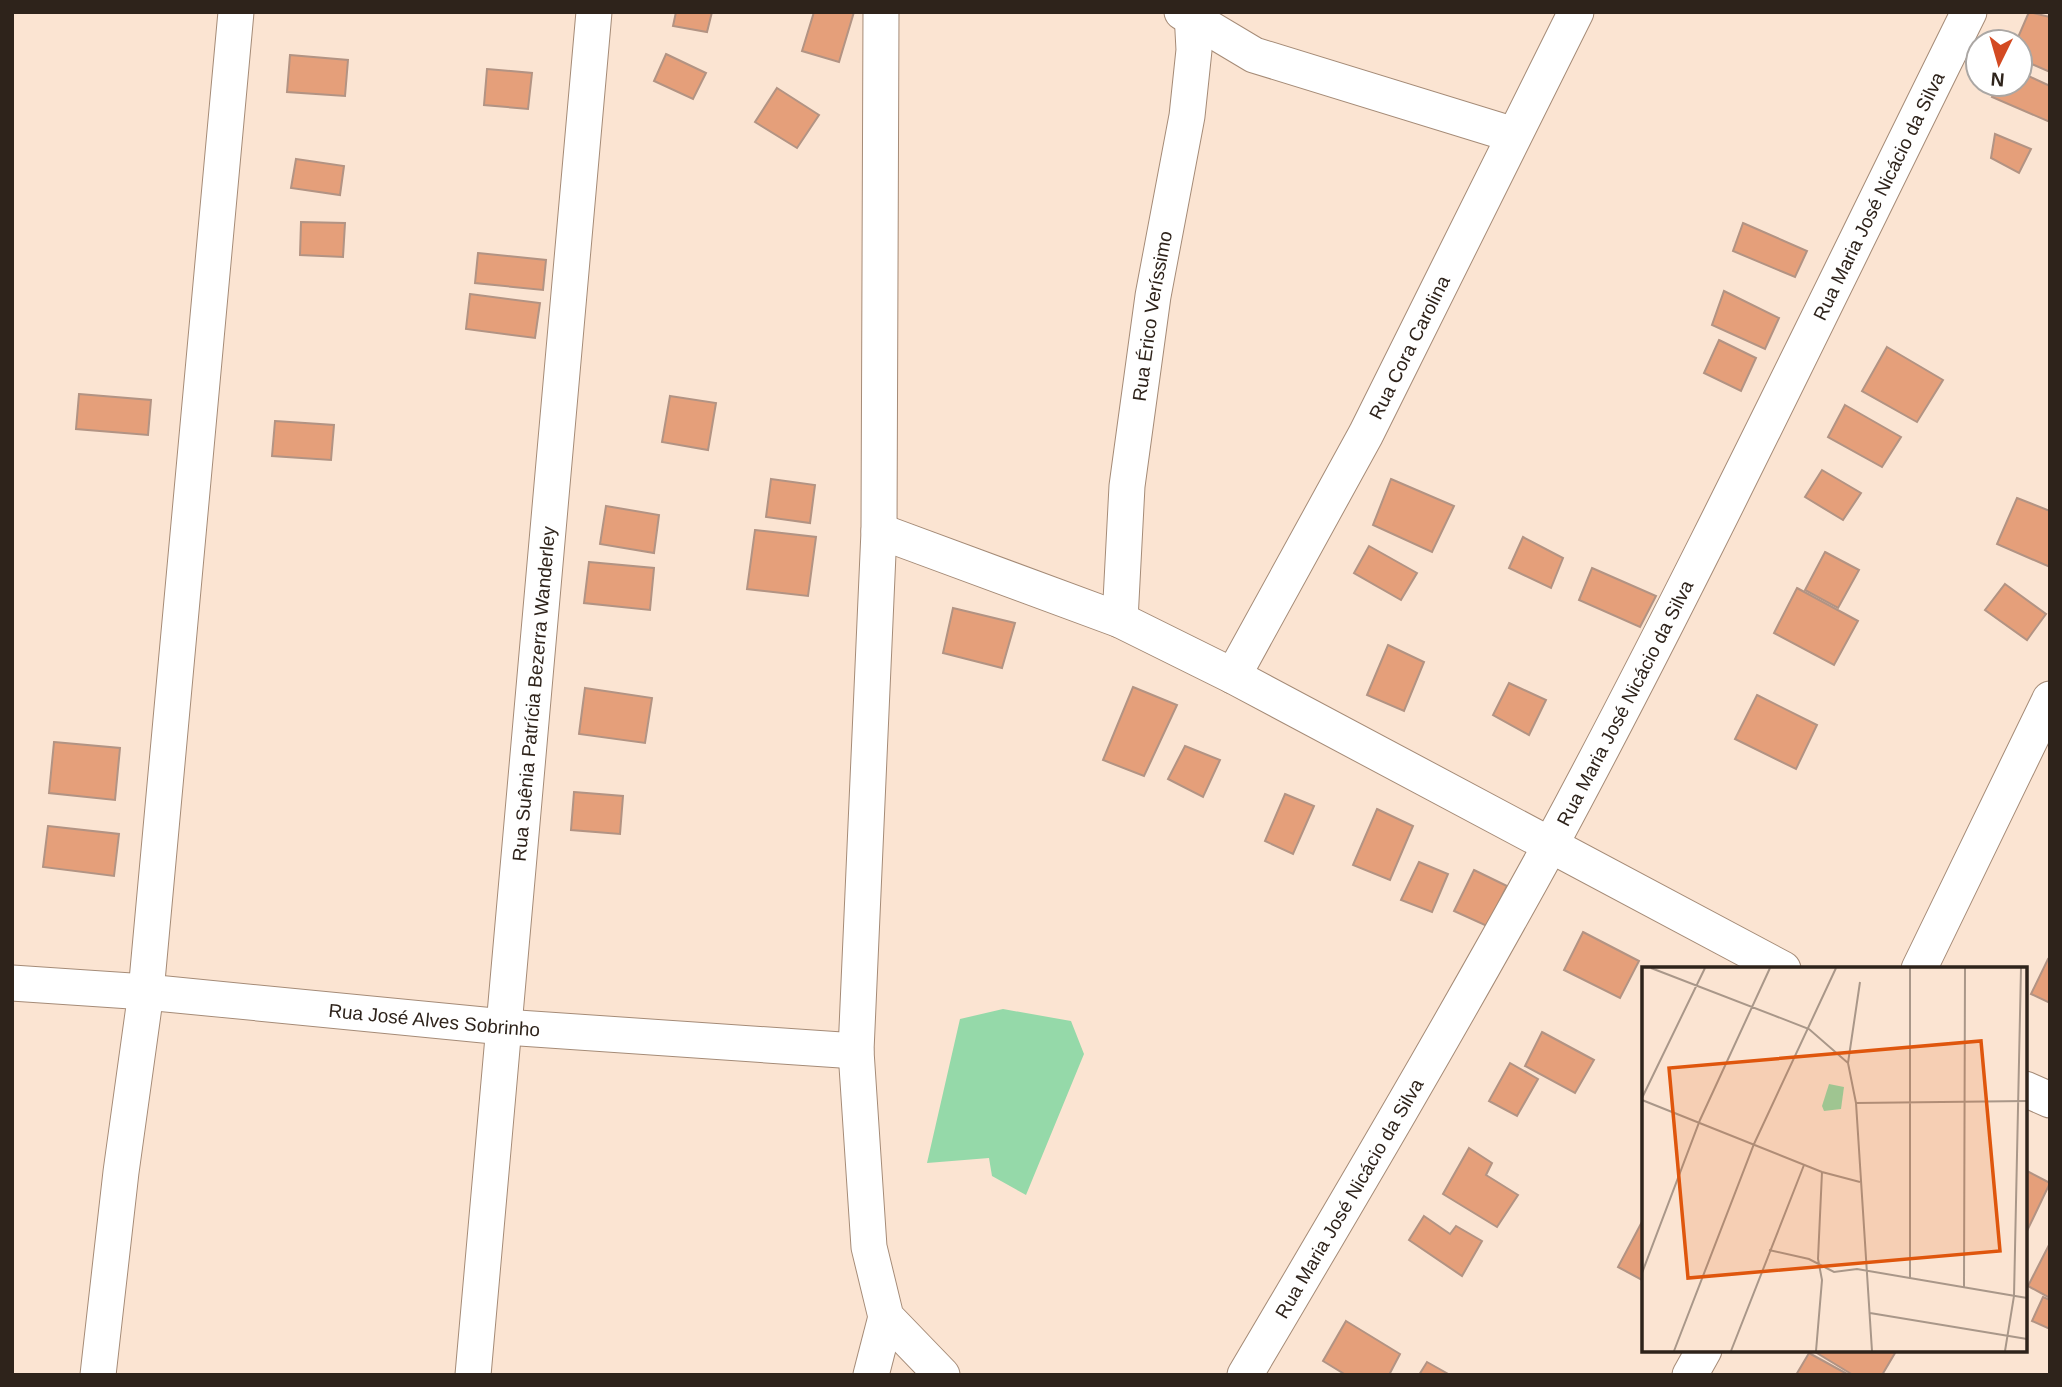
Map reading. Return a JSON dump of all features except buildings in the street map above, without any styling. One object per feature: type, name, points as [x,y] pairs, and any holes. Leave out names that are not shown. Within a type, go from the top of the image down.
[{"type":"street","points":[[98,1375],[121,1172],[146,992],[236,12]]},
{"type":"street","name":"Rua Suênia Patrícia Bezerra Wanderley","points":[[473,1375],[594,12]]},
{"type":"street","points":[[871,1375],[886,1317],[869,1247],[856,1051],[879,531],[881,12]]},
{"type":"street","name":"Rua Cora Carolina","points":[[1233,676],[1360,446],[1576,12]]},
{"type":"street","name":"Rua Maria José Nicácio da Silva","points":[[1245,1375],[1404,1106],[1551,843],[1680,596],[1969,12]]},
{"type":"street","points":[[1190,15],[1254,55],[1514,135]]},
{"type":"street","name":"Rua Érico Veríssimo","points":[[1120,620],[1127,486],[1153,296],[1187,116],[1190,15]]},
{"type":"street","points":[[879,531],[1120,620],[1233,676],[1551,843],[1779,967]]},
{"type":"street","points":[[1920,967],[2050,699]]},
{"type":"street","name":"Rua José Alves Sobrinho","points":[[12,983],[146,992],[504,1027],[856,1051]]},
{"type":"street","points":[[2027,1090],[2050,1100]]},
{"type":"street","points":[[886,1317],[942,1375]]},
{"type":"street","points":[[1689,1375],[1703,1352]]},
{"type":"green space","points":[[1003,1009],[1071,1021],[1084,1054],[1026,1195],[992,1176],[989,1158],[927,1163],[960,1019]]}]
